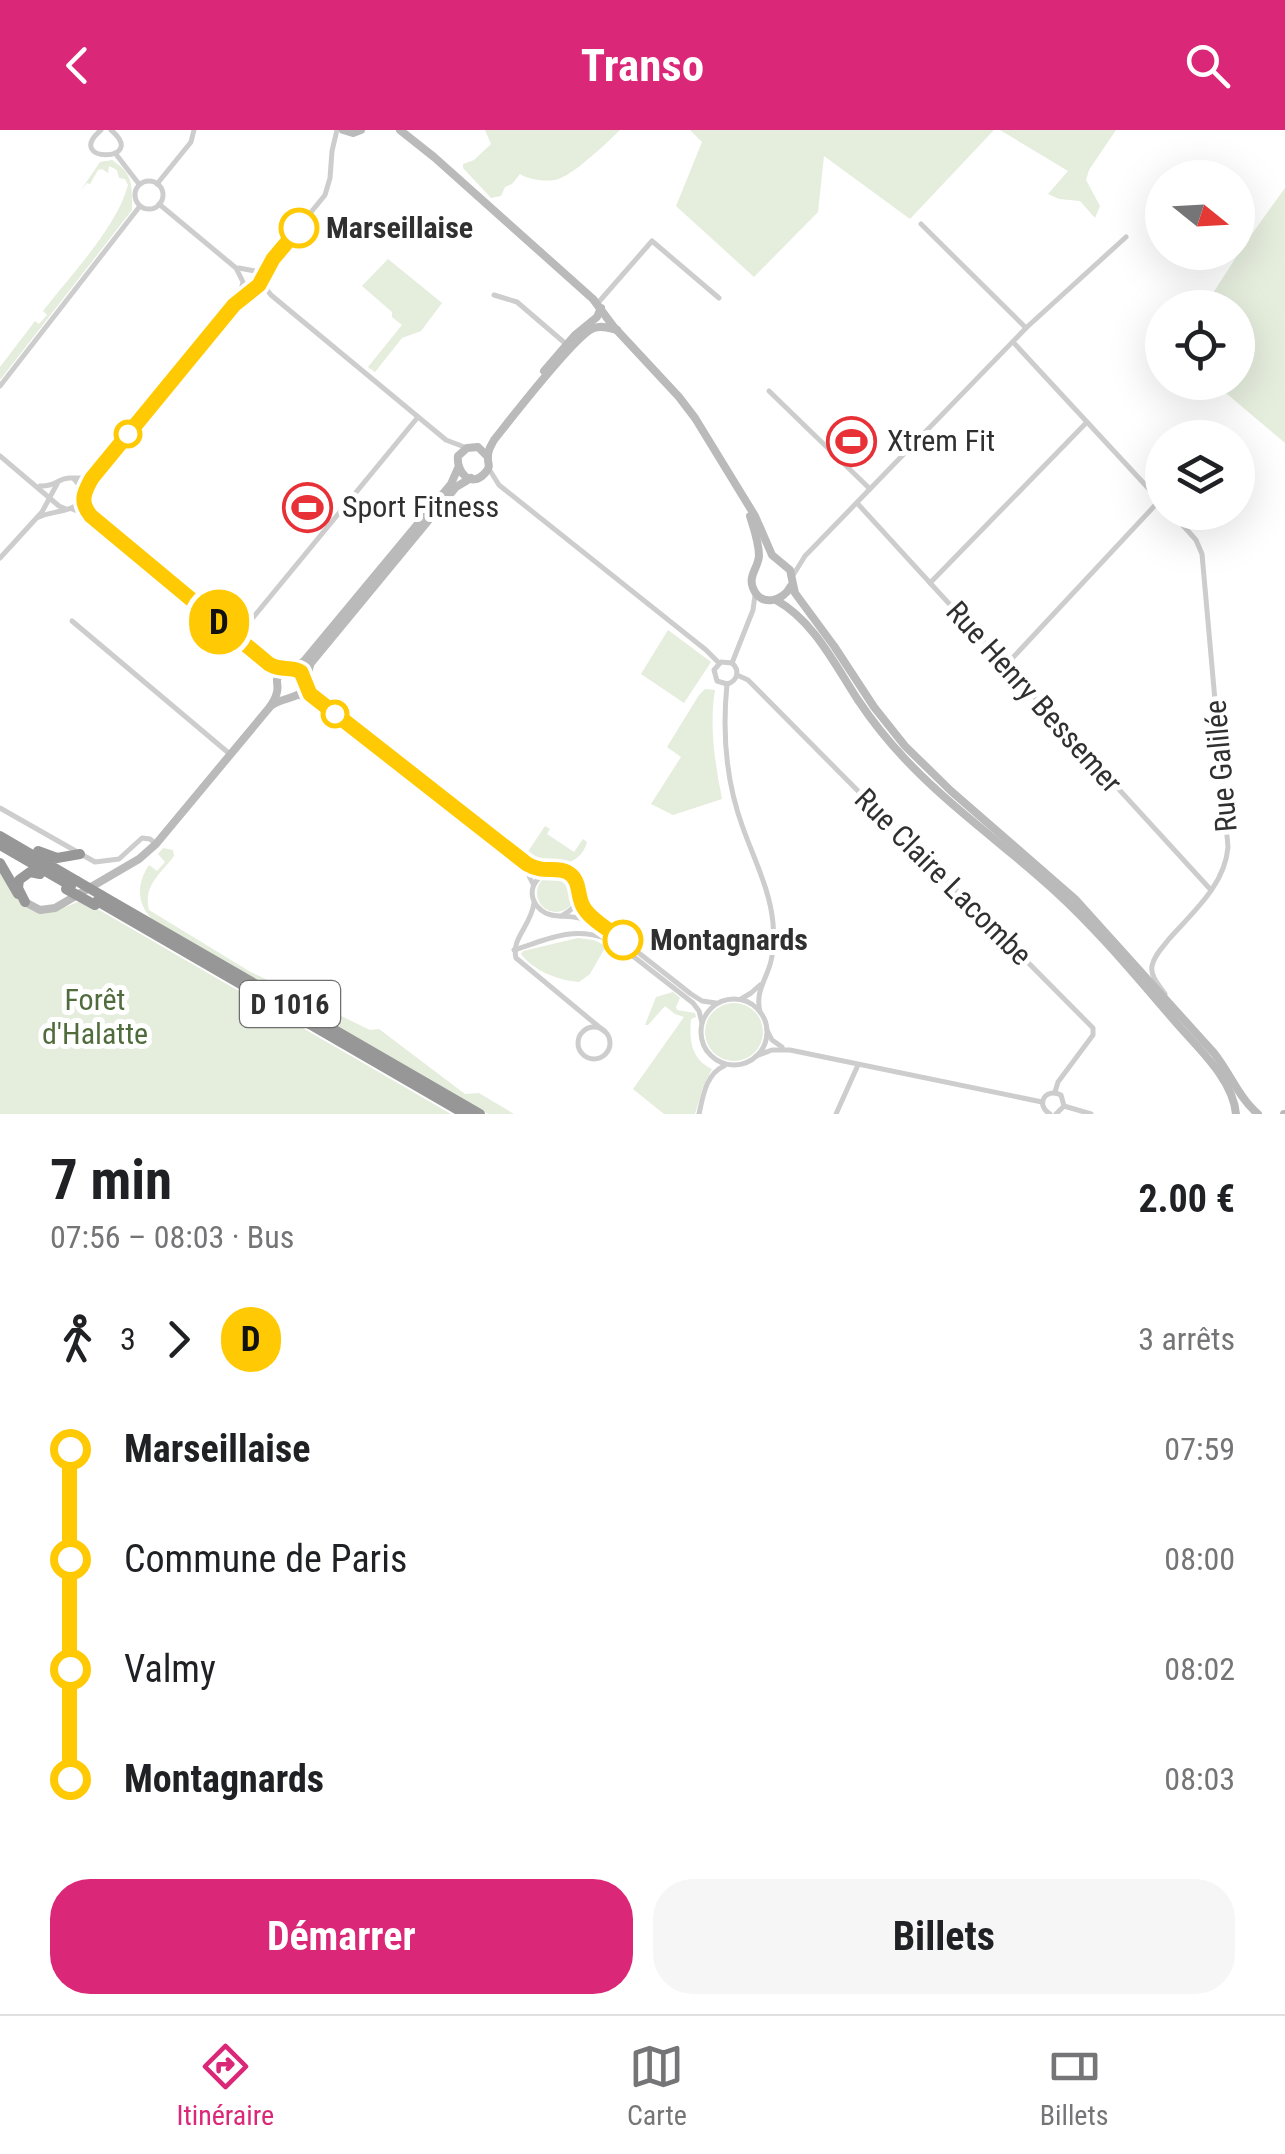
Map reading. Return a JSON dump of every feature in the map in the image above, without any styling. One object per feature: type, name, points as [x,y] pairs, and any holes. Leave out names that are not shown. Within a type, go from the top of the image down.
[{"type":"highway","points":[[0,835],[51,857],[80,854]]},
{"type":"highway","name":"D 1016","points":[[0,835],[71,885]]},
{"type":"highway","name":"D 1016","points":[[0,845],[480,1114]]},
{"type":"highway","points":[[0,863],[25,902]]},
{"type":"highway","points":[[25,902],[18,882],[30,872],[71,885]]},
{"type":"highway","name":"D 1016","points":[[97,896],[124,917],[465,1114]]},
{"type":"street","points":[[100,130],[93,138],[93,148],[102,156],[115,153],[120,142],[113,130]]},
{"type":"street","points":[[157,184],[191,142],[194,130]]},
{"type":"street","points":[[343,131],[361,130]]},
{"type":"street","points":[[400,130],[434,156],[599,306],[689,410],[758,521],[770,551],[790,570],[792,582],[874,707],[910,752],[1066,890],[1168,1000],[1221,1062],[1244,1100],[1258,1114]]},
{"type":"street","points":[[234,305],[260,281],[323,198],[343,131]]},
{"type":"street","points":[[332,161],[343,131]]},
{"type":"street","points":[[115,153],[140,184]]},
{"type":"street","points":[[148,180],[157,184],[162,193],[159,204],[151,208],[140,206],[134,196],[140,184],[148,180]]},
{"type":"street","points":[[159,204],[232,264],[247,288],[270,295]]},
{"type":"street","points":[[0,386],[140,206]]},
{"type":"street","points":[[921,224],[1026,328]]},
{"type":"street","points":[[757,566],[765,561],[796,562],[805,556],[1026,328],[1126,238]]},
{"type":"street","points":[[719,298],[652,240],[599,306],[595,320],[580,330],[497,436],[488,456],[492,477],[500,485],[719,663]]},
{"type":"street","points":[[36,519],[80,504],[96,473],[234,305],[242,293],[242,281],[273,259]]},
{"type":"street","points":[[232,264],[252,271],[270,295],[446,440],[481,449],[488,456]]},
{"type":"street","points":[[494,295],[517,302],[567,348]]},
{"type":"street","points":[[269,708],[278,683],[289,669],[304,661],[451,484],[459,454],[487,440],[567,348],[591,329],[617,330]]},
{"type":"street","points":[[1014,342],[1145,484]]},
{"type":"street","points":[[769,391],[870,489]]},
{"type":"street","points":[[237,637],[418,417]]},
{"type":"street","points":[[930,584],[1087,422]]},
{"type":"street","points":[[446,440],[462,474],[500,485]]},
{"type":"street","points":[[0,456],[69,509],[91,516]]},
{"type":"street","points":[[25,902],[49,910],[97,896],[156,844],[269,708],[292,696],[306,682],[311,663],[456,487],[485,472],[488,466]]},
{"type":"street","points":[[74,480],[96,473]]},
{"type":"street","points":[[33,483],[46,486],[67,478],[82,486],[85,508],[91,516],[269,664],[282,693],[307,699],[520,866],[534,887],[532,914],[525,930]]},
{"type":"street","points":[[0,558],[53,497],[57,484]]},
{"type":"street","points":[[732,663],[755,604],[752,577],[759,554],[744,499]]},
{"type":"street","name":"Rue Henry Bessemer","points":[[856,503],[1211,890]]},
{"type":"street","points":[[1005,666],[1145,518]]},
{"type":"street","name":"Rue Galilée","points":[[1168,1000],[1152,974],[1153,962],[1224,870],[1228,843],[1202,559],[1196,540],[1187,530]]},
{"type":"street","points":[[752,615],[759,606],[785,596],[805,556]]},
{"type":"street","points":[[754,590],[762,598],[793,612],[906,760],[1062,897],[1136,977],[1210,1062],[1233,1100],[1236,1114]]},
{"type":"street","points":[[72,621],[231,755]]},
{"type":"street","points":[[724,661],[732,663],[737,674],[734,681],[722,684],[715,678],[714,669],[724,661]]},
{"type":"street","points":[[269,664],[301,672],[310,694],[527,864],[548,872]]},
{"type":"street","name":"Rue Claire Lacombe","points":[[737,674],[748,680],[1093,1028],[1093,1036],[1054,1092]]},
{"type":"street","points":[[534,887],[548,872],[560,870],[571,875],[588,913],[702,1001],[719,1003],[751,994],[771,961],[774,938],[765,886],[729,779],[724,732],[727,684]]},
{"type":"street","points":[[0,808],[94,862],[123,857],[142,838],[150,838],[156,844]]},
{"type":"street","points":[[579,898],[574,908],[560,916],[538,919],[525,930],[514,950],[518,960],[604,1030],[609,1039],[606,1054],[588,1058],[581,1052],[578,1041],[584,1020],[579,1010]]},
{"type":"street","points":[[534,900],[543,912],[585,919],[696,1005],[706,1050],[729,1065]]},
{"type":"street","points":[[514,950],[574,932],[612,939]]},
{"type":"street","points":[[761,982],[760,1012],[775,1042],[790,1050]]},
{"type":"street","points":[[739,1000],[760,1012]]},
{"type":"street","points":[[702,1023],[709,1010],[719,1003]]},
{"type":"street","points":[[756,1056],[765,1041],[766,1026]]},
{"type":"street","points":[[581,1034],[592,1027],[604,1030]]},
{"type":"street","points":[[699,1114],[712,1074],[772,1050],[790,1050],[1042,1102],[1050,1114],[1064,1106],[1091,1114]]},
{"type":"street","points":[[836,1114],[858,1065]]},
{"type":"street","points":[[1042,1102],[1045,1095],[1054,1092],[1063,1098],[1064,1106]]},
{"type":"green space","points":[[485,130],[620,130],[567,175],[546,181],[520,174],[501,196],[491,198],[463,168],[463,164],[474,160],[491,144]]},
{"type":"green space","points":[[690,130],[994,130],[910,219],[824,156],[818,212],[754,277],[676,206],[702,142]]},
{"type":"green space","points":[[1000,130],[1116,130],[1086,180],[1100,206],[1095,218],[1080,201],[1048,194],[1068,171]]},
{"type":"green space","points":[[112,160],[130,181],[132,210],[0,380],[0,367],[35,321],[39,324],[47,315],[43,311],[114,217],[128,185],[119,178],[117,170],[109,166],[108,173],[98,170],[81,190],[100,162]]},
{"type":"green space","points":[[1285,188],[1285,443],[1234,400],[1255,400],[1255,290],[1215,290],[1228,270],[1255,270],[1255,230]]},
{"type":"green space","points":[[388,259],[442,303],[421,331],[402,338],[375,372],[368,367],[402,325],[362,286]]},
{"type":"green space","points":[[668,630],[711,662],[684,703],[641,674]]},
{"type":"green space","points":[[705,689],[715,690],[713,731],[722,799],[673,815],[651,804],[681,757],[667,747]]},
{"type":"green space","points":[[545,826],[550,829],[547,834],[574,852],[583,839],[587,842],[583,851],[570,862],[552,865],[525,856]]},
{"type":"green space","points":[[163,848],[173,850],[174,856],[151,887],[149,910],[249,971],[370,1030],[379,1029],[465,1094],[479,1093],[514,1114],[488,1114],[152,919],[143,906],[140,886],[149,865],[157,871],[165,862],[158,854]]},
{"type":"green space","name":"Forêt d'Halatte","points":[[0,872],[34,910],[52,911],[82,900],[451,1114],[0,1114]]},
{"type":"green space","points":[[556,874],[570,879],[575,893],[570,907],[556,912],[542,907],[537,893],[542,879]]},
{"type":"green space","points":[[578,938],[606,946],[590,974],[579,982],[547,974],[521,954],[523,951]]},
{"type":"green space","points":[[673,992],[680,998],[677,1010],[695,1013],[690,1027],[693,1048],[712,1069],[695,1114],[664,1114],[633,1089],[684,1017],[665,1006],[645,1025],[656,997]]},
{"type":"green space","points":[[734,1003],[754,1012],[763,1032],[754,1052],[734,1061],[714,1052],[705,1032],[714,1012]]},
{"type":"bus line","name":"D","points":[[299,228],[273,259],[259,285],[234,305],[92,478],[84,494],[85,508],[269,664],[301,672],[310,694],[527,864],[571,875],[585,910],[623,940]]},
{"type":"place","name":"Marseillaise","points":[[299,228]]},
{"type":"place","name":"Xtrem Fit","points":[[852,441]]},
{"type":"place","name":"Sport Fitness","points":[[307,507]]},
{"type":"place","name":"Montagnards","points":[[623,940]]}]
